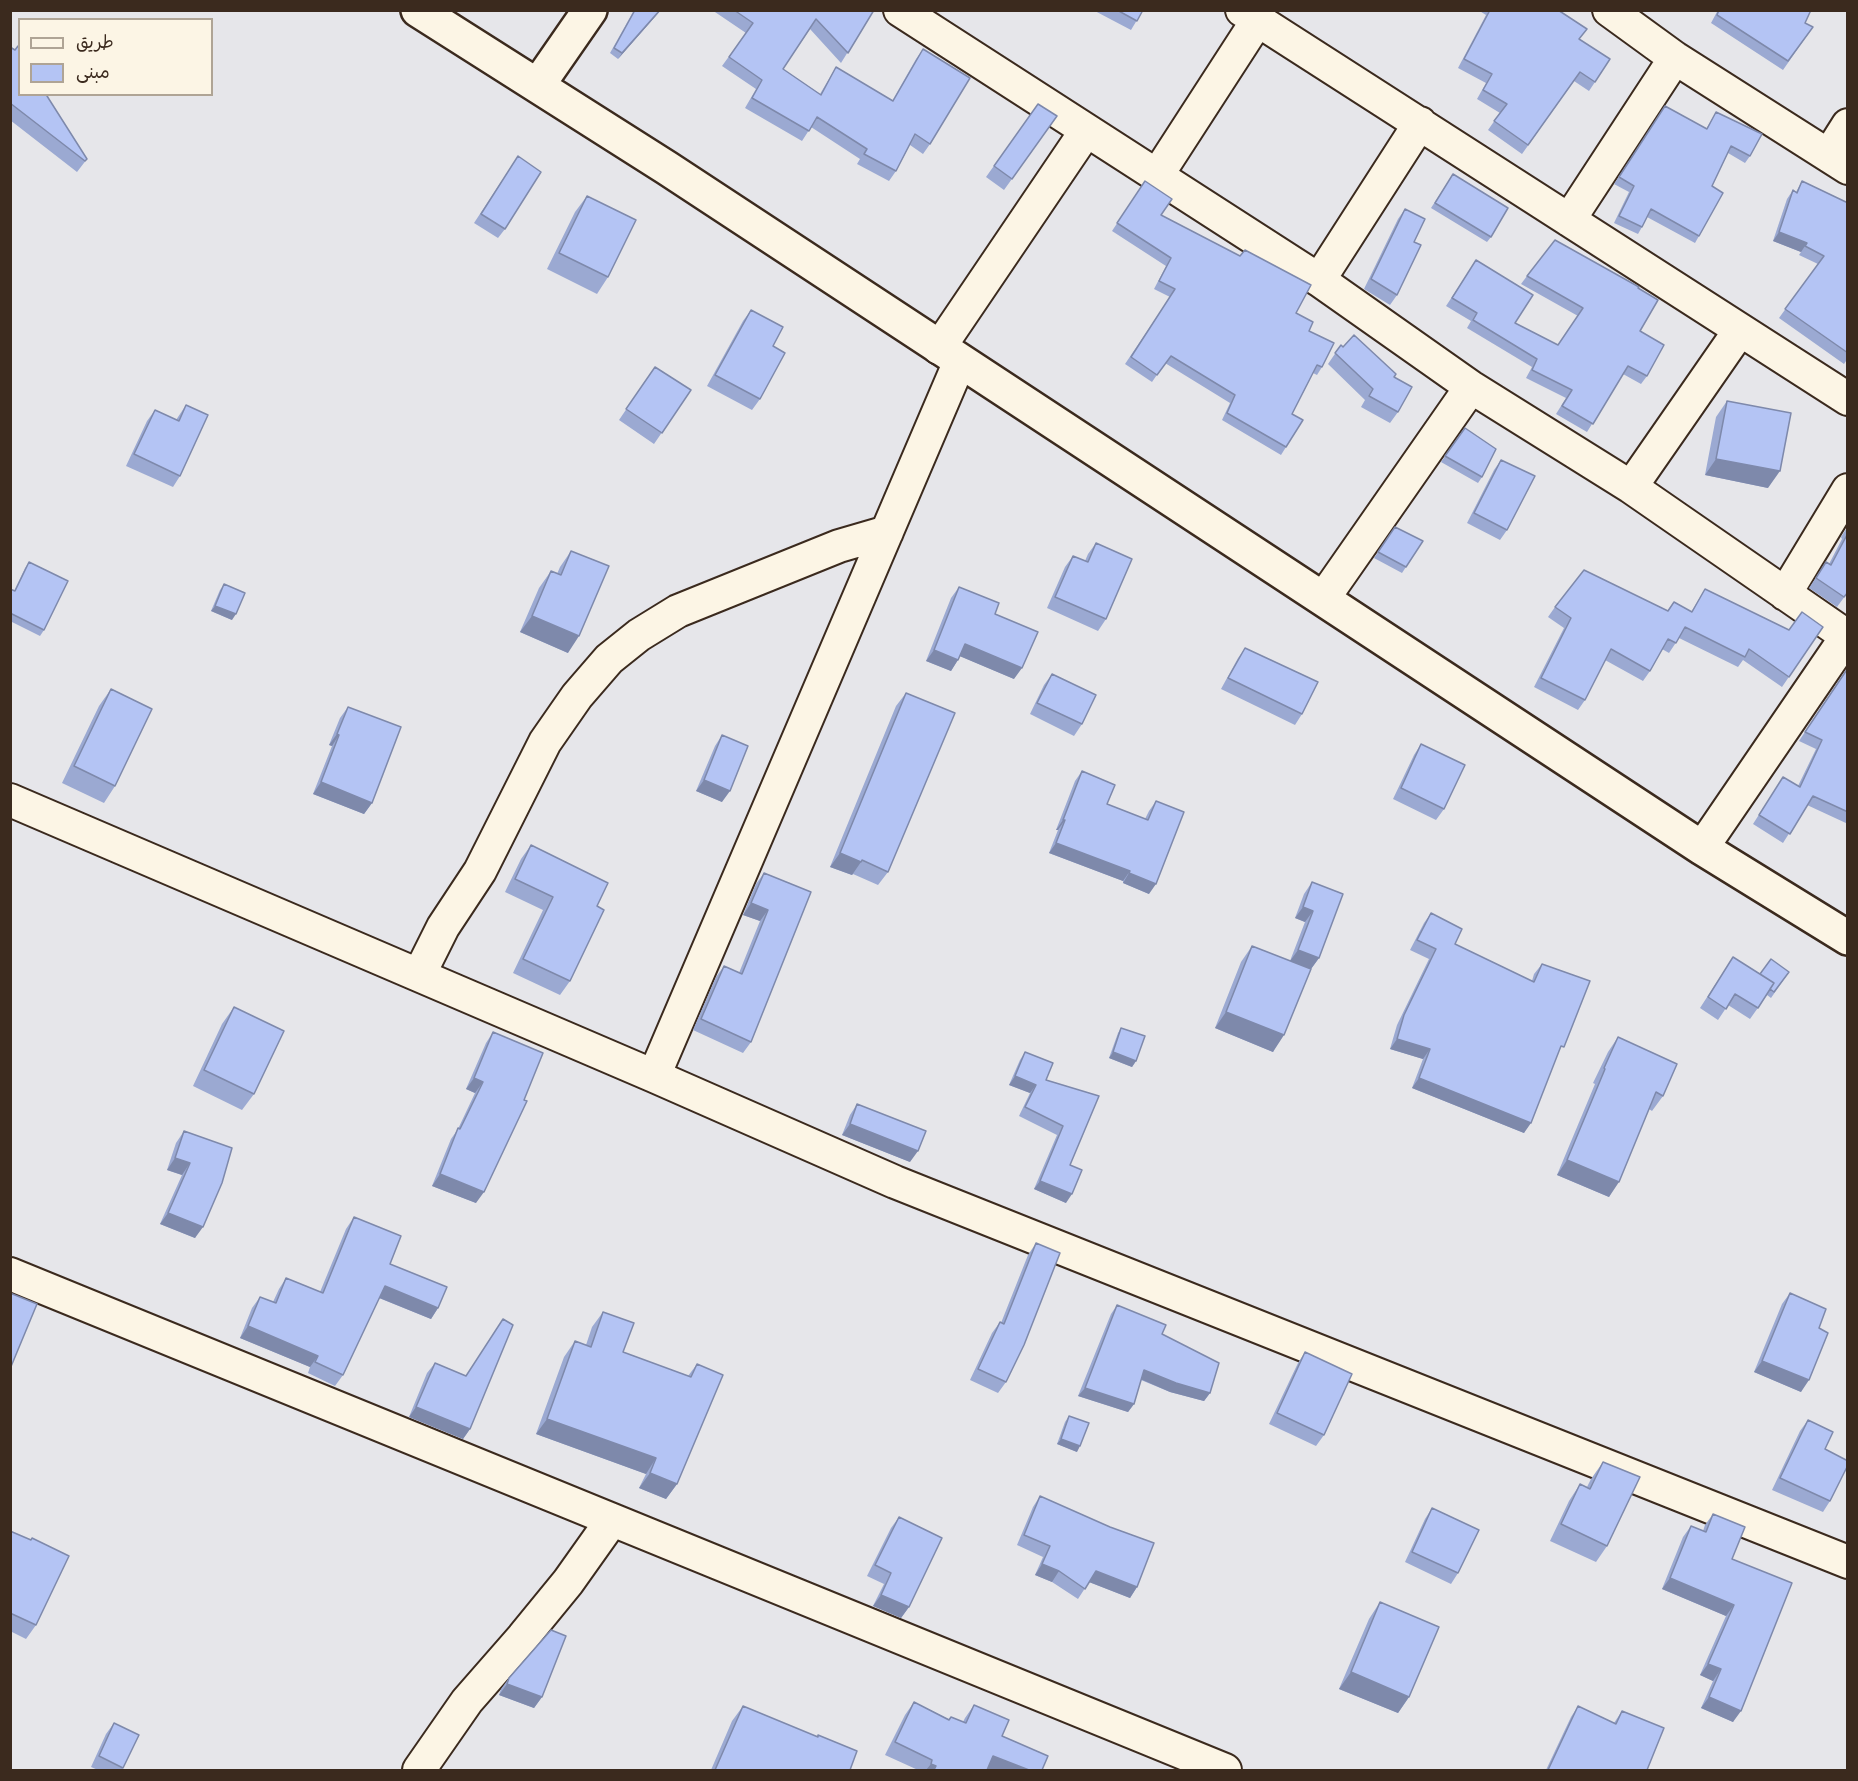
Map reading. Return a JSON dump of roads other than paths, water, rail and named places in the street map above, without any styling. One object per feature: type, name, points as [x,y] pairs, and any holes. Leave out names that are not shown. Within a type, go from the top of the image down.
[{"type":"street","points":[[418,10],[538,85],[1702,848],[1848,938]]},
{"type":"street","points":[[538,85],[590,10]]},
{"type":"street","points":[[900,10],[1318,280],[1471,387],[1631,487],[1847,637],[1702,848]]},
{"type":"street","points":[[1609,10],[1675,58],[1838,162],[1848,126]]},
{"type":"street","points":[[1156,177],[1250,16],[1848,399]]},
{"type":"street","points":[[1569,220],[1675,58]]},
{"type":"street","points":[[1318,280],[1420,123]]},
{"type":"street","points":[[654,1076],[887,532],[950,355],[1086,131]]},
{"type":"street","points":[[1631,487],[1740,330]]},
{"type":"street","points":[[1323,599],[1471,387]]},
{"type":"street","points":[[1785,594],[1848,490]]},
{"type":"street","points":[[419,975],[443,927],[480,871],[545,742],[577,696],[609,659],[639,635],[678,611],[839,546],[887,532]]},
{"type":"street","points":[[10,800],[654,1076],[894,1182],[1848,1562]]},
{"type":"street","points":[[10,1274],[1225,1770]]},
{"type":"street","points":[[419,1770],[467,1701],[561,1592],[612,1520]]}]
